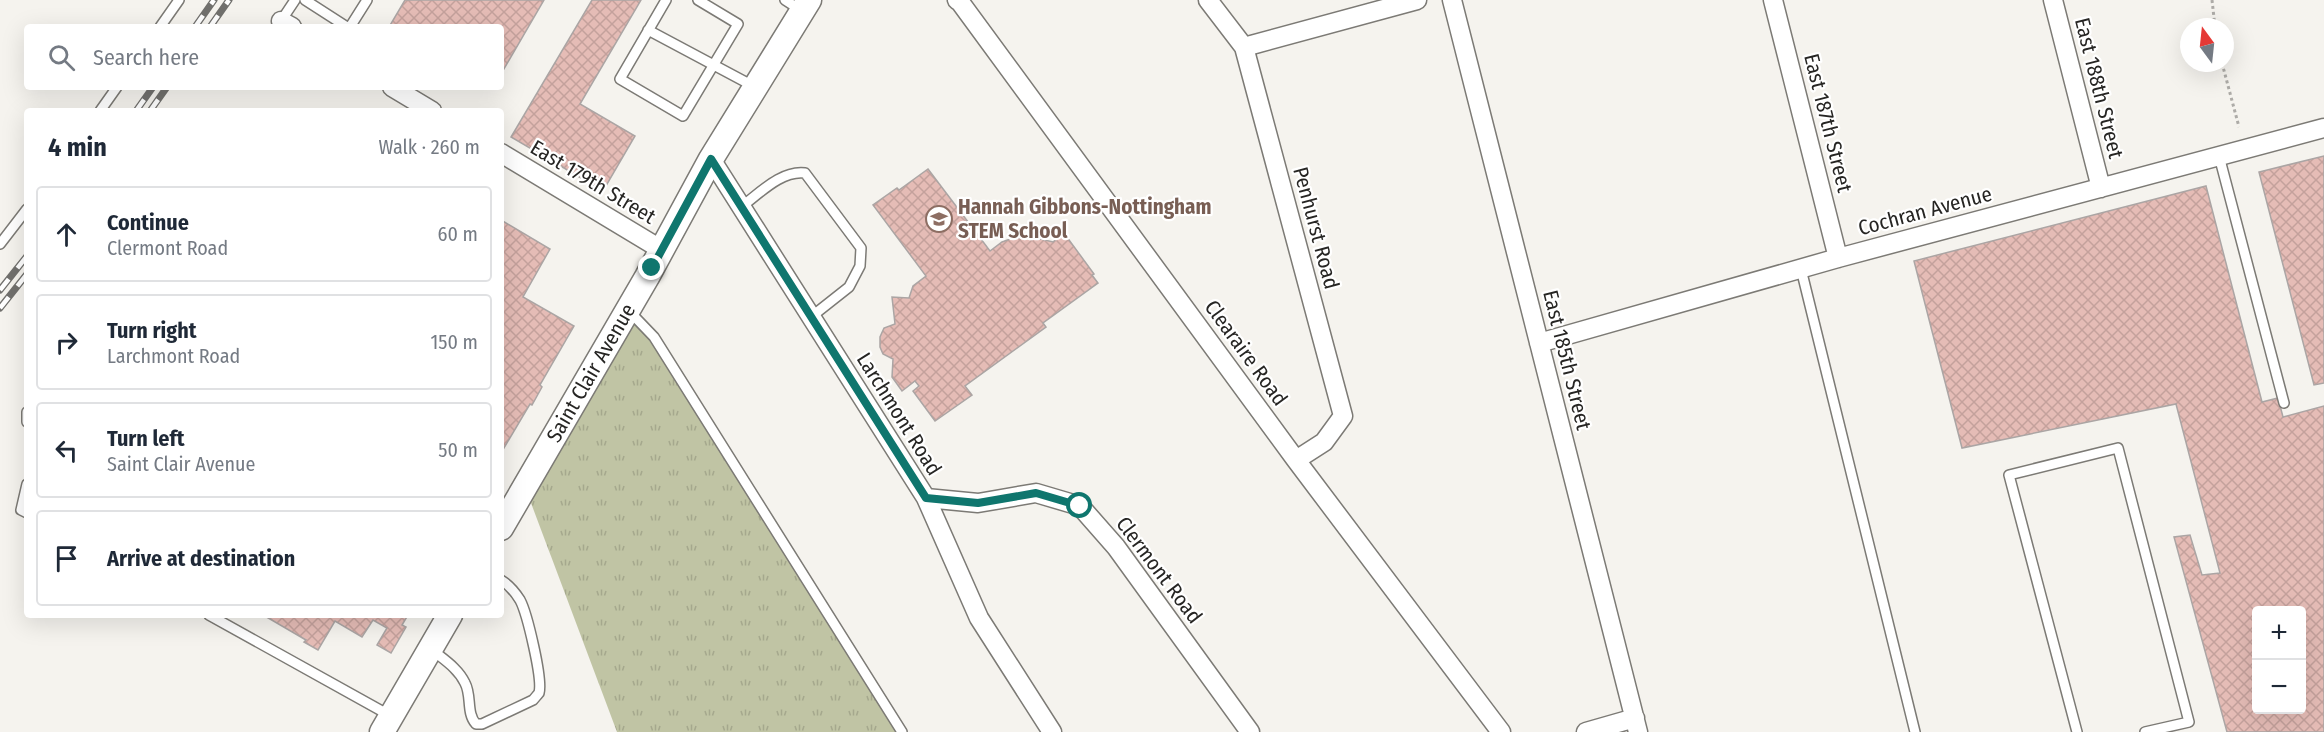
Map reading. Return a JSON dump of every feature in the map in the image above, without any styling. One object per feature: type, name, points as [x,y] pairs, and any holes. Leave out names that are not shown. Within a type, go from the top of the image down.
[{"type":"street","name":"Clearaire Road","points":[[957,0],[1501,732]]},
{"type":"street","name":"Penhurst Road","points":[[1208,0],[1244,47],[1342,416],[1324,442],[1296,459]]},
{"type":"street","points":[[1244,47],[1417,0]]},
{"type":"street","name":"East 185th Street","points":[[1452,0],[1637,725]]},
{"type":"street","name":"East 187th Street","points":[[1773,0],[1838,258]]},
{"type":"street","name":"East 188th Street","points":[[2053,0],[2101,188]]},
{"type":"street","name":"Saint Clair Avenue","points":[[504,523],[628,310],[711,159],[755,87],[799,4]]},
{"type":"street","points":[[397,90],[427,108]]},
{"type":"street","name":"Cochran Avenue","points":[[1539,343],[1838,258],[2324,128]]},
{"type":"street","name":"East 179th Street","points":[[504,155],[662,250]]},
{"type":"street","name":"Larchmont Road","points":[[711,159],[926,498],[979,618],[1052,732]]},
{"type":"street","name":"Clermont Road","points":[[926,498],[978,503],[1036,493],[1080,506],[1116,547],[1250,732]]},
{"type":"street","points":[[387,724],[448,618]]},
{"type":"street","points":[[1586,732],[1637,725]]},
{"type":"lane","points":[[162,24],[179,0]]},
{"type":"lane","points":[[286,24],[295,0]]},
{"type":"lane","points":[[305,0],[344,24]]},
{"type":"lane","points":[[351,24],[367,0]]},
{"type":"lane","points":[[666,0],[620,79],[683,116],[738,24],[698,0]]},
{"type":"lane","points":[[648,30],[755,87]]},
{"type":"lane","points":[[102,108],[115,90]]},
{"type":"lane","points":[[2219,156],[2284,403]]},
{"type":"lane","points":[[741,207],[776,181],[795,171],[805,173],[861,248],[860,266],[849,287],[811,317]]},
{"type":"lane","points":[[0,244],[24,213]]},
{"type":"lane","points":[[1801,269],[1915,732]]},
{"type":"lane","points":[[628,310],[654,337],[902,732]]},
{"type":"lane","points":[[2077,732],[2009,475],[2118,448],[2189,722],[2145,732]]},
{"type":"lane","points":[[24,497],[21,510],[24,512]]},
{"type":"lane","points":[[468,731],[533,700],[539,693],[528,618],[520,600],[504,582]]},
{"type":"lane","points":[[214,618],[387,724]]},
{"type":"lane","points":[[430,649],[457,670],[470,695],[472,720],[482,726]]},
{"type":"path","points":[[2212,0],[2214,18]]},
{"type":"path","points":[[2224,72],[2239,127]]},
{"type":"green space","points":[[628,310],[654,337],[902,732],[617,732],[525,487]]},
{"type":"building","points":[[405,0],[544,0],[504,69],[504,24],[391,24]]},
{"type":"building","points":[[592,0],[641,0],[580,104],[635,136],[603,191],[511,137]]},
{"type":"building","points":[[2324,156],[2324,383],[2314,385],[2259,172]]},
{"type":"building","points":[[928,169],[990,251],[1002,242],[1013,238],[1032,237],[1053,242],[1064,233],[1098,283],[1043,323],[1046,327],[965,386],[972,395],[935,421],[913,391],[919,386],[915,381],[902,391],[892,377],[893,359],[883,354],[880,347],[880,337],[884,328],[895,324],[892,297],[909,298],[913,286],[926,276],[873,205]]},
{"type":"building","points":[[2206,186],[2262,402],[2278,398],[2283,417],[2324,406],[2324,732],[2227,732],[2174,537],[2190,535],[2202,575],[2220,573],[2176,404],[1962,448],[1914,261]]},
{"type":"building","points":[[504,222],[550,249],[523,297],[574,326],[540,385],[542,387],[532,405],[530,404],[504,448]]},
{"type":"building","points":[[268,618],[406,618],[402,625],[406,627],[391,653],[377,645],[387,628],[373,620],[362,637],[335,621],[318,650],[304,642],[306,640]]},
{"type":"railway","points":[[197,24],[214,0]]},
{"type":"railway","points":[[212,24],[229,0]]},
{"type":"railway","points":[[138,108],[151,90]]},
{"type":"railway","points":[[152,108],[165,90]]},
{"type":"railway","points":[[0,290],[24,260]]},
{"type":"railway","points":[[0,308],[24,278]]},
{"type":"place","name":"Hannah Gibbons-Nottingham STEM School","points":[[939,219]]},
{"type":"route","points":[[652,268],[711,159],[926,498],[978,503],[1036,493],[1080,506]]}]
